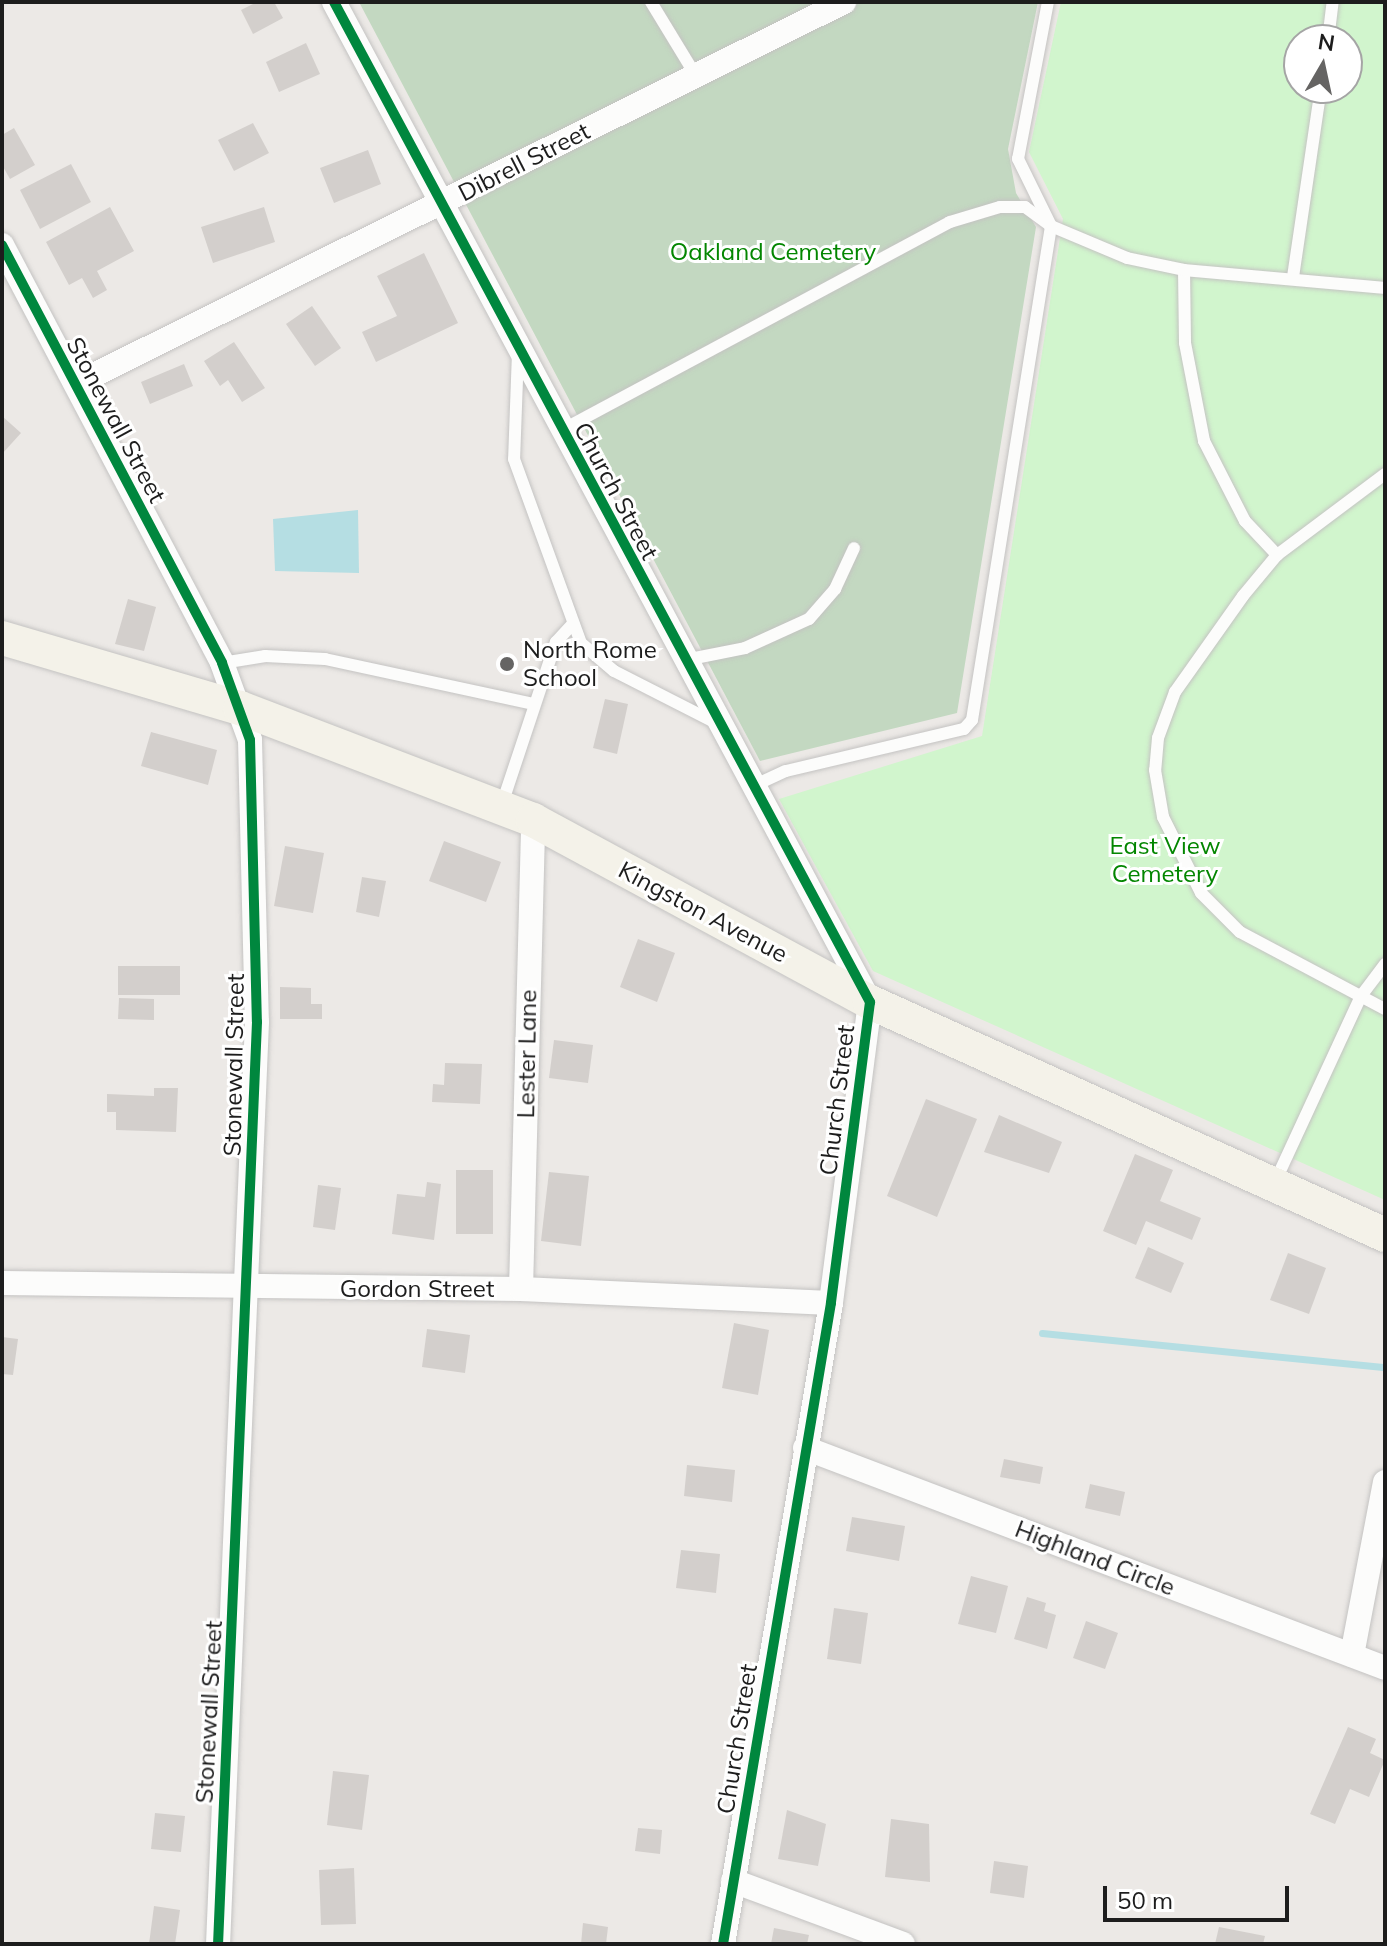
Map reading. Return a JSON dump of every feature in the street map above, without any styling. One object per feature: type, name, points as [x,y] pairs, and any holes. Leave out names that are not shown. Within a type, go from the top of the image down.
[{"type":"street","name":"Church Street","points":[[334,2],[751,787],[870,1002],[831,1303],[723,1944]]},
{"type":"street","name":"Dibrell Street","points":[[76,384],[844,2]]},
{"type":"street","name":"Stonewall Street","points":[[2,245],[222,663],[250,740],[257,1022],[249,1289],[218,1944]]},
{"type":"street","name":"Kingston Avenue","points":[[2,638],[240,708],[533,820],[870,1002],[1385,1235]]},
{"type":"street","name":"Lester Lane","points":[[521,1289],[533,820]]},
{"type":"street","name":"Gordon Street","points":[[2,1283],[249,1289],[521,1289],[831,1303]]},
{"type":"street","name":"Highland Circle","points":[[805,1448],[1385,1668]]},
{"type":"street","points":[[1352,1655],[1385,1482]]},
{"type":"street","points":[[733,1881],[903,1944]]},
{"type":"lane","points":[[651,2],[696,76]]},
{"type":"lane","points":[[751,787],[786,771],[964,729],[972,720],[1051,226],[1018,159],[1048,2]]},
{"type":"lane","points":[[1330,24],[1333,2]]},
{"type":"lane","points":[[1293,277],[1319,104]]},
{"type":"lane","points":[[562,430],[950,222],[1000,207],[1025,207],[1051,226],[1127,258],[1184,270],[1293,277],[1385,288]]},
{"type":"lane","points":[[1184,270],[1185,343],[1204,441],[1245,521],[1277,555]]},
{"type":"lane","points":[[519,349],[514,459],[581,643],[614,671],[717,723]]},
{"type":"lane","points":[[1385,474],[1277,555],[1201,653],[1164,714],[1155,770],[1163,817],[1201,893],[1240,932],[1385,1009]]},
{"type":"lane","points":[[683,660],[745,648],[809,619],[835,589],[854,548]]},
{"type":"lane","points":[[501,807],[556,642],[572,625]]},
{"type":"lane","points":[[222,663],[265,656],[325,659],[534,704]]},
{"type":"lane","points":[[1273,1185],[1361,996],[1385,964]]},
{"type":"green space","name":"Oakland Cemetery","points":[[359,2],[1038,2],[1008,149],[1016,193],[1036,227],[957,713],[760,761]]},
{"type":"green space","name":"East View Cemetery","points":[[1061,2],[1385,2],[1385,1200],[873,971],[779,799],[982,736],[1063,219],[1029,152]]},
{"type":"water","points":[[358,510],[359,573],[275,571],[273,519]]},
{"type":"building","points":[[257,2],[274,2],[283,18],[253,34],[241,10]]},
{"type":"building","points":[[306,43],[320,74],[279,92],[266,62]]},
{"type":"building","points":[[253,123],[269,153],[234,171],[218,140]]},
{"type":"building","points":[[14,128],[35,165],[10,179],[2,165],[2,135]]},
{"type":"building","points":[[368,150],[381,184],[334,203],[320,168]]},
{"type":"building","points":[[71,164],[91,202],[40,229],[20,190]]},
{"type":"building","points":[[110,207],[134,251],[97,271],[107,290],[93,298],[82,278],[69,285],[46,242]]},
{"type":"building","points":[[264,207],[275,242],[213,263],[201,227]]},
{"type":"building","points":[[424,253],[458,323],[376,362],[362,332],[397,316],[377,276]]},
{"type":"building","points":[[312,306],[341,348],[315,366],[286,324]]},
{"type":"building","points":[[234,342],[265,388],[242,402],[228,380],[220,386],[204,361]]},
{"type":"building","points":[[184,364],[193,386],[150,404],[141,382]]},
{"type":"building","points":[[2,416],[21,433],[2,454]]},
{"type":"building","points":[[128,599],[156,607],[144,651],[115,644]]},
{"type":"building","points":[[605,699],[628,704],[617,754],[593,748]]},
{"type":"building","points":[[151,732],[217,750],[208,785],[141,766]]},
{"type":"building","points":[[444,841],[501,862],[486,902],[429,881]]},
{"type":"building","points":[[285,846],[324,853],[313,913],[274,906]]},
{"type":"building","points":[[362,877],[386,881],[379,917],[356,912]]},
{"type":"building","points":[[638,939],[675,953],[657,1002],[620,987]]},
{"type":"building","points":[[118,966],[180,966],[180,995],[118,995]]},
{"type":"building","points":[[280,987],[311,988],[311,1004],[322,1004],[322,1019],[280,1019]]},
{"type":"building","points":[[119,998],[154,999],[154,1020],[118,1019]]},
{"type":"building","points":[[554,1040],[593,1045],[588,1083],[549,1078]]},
{"type":"building","points":[[445,1063],[482,1064],[480,1104],[432,1102],[433,1084],[444,1085]]},
{"type":"building","points":[[154,1088],[178,1088],[176,1132],[116,1130],[116,1112],[107,1112],[107,1094],[154,1096]]},
{"type":"building","points":[[926,1099],[977,1119],[937,1217],[887,1196]]},
{"type":"building","points":[[999,1115],[1062,1142],[1049,1173],[984,1152]]},
{"type":"building","points":[[1135,1154],[1173,1170],[1160,1201],[1201,1218],[1192,1240],[1146,1221],[1136,1245],[1103,1231]]},
{"type":"building","points":[[456,1170],[493,1170],[493,1234],[456,1234]]},
{"type":"building","points":[[549,1172],[589,1176],[581,1246],[541,1241]]},
{"type":"building","points":[[427,1182],[441,1184],[434,1240],[392,1234],[397,1194],[425,1197]]},
{"type":"building","points":[[318,1185],[341,1188],[335,1230],[313,1227]]},
{"type":"building","points":[[1148,1247],[1184,1263],[1171,1293],[1135,1278]]},
{"type":"building","points":[[1288,1253],[1326,1268],[1309,1314],[1270,1300]]},
{"type":"building","points":[[734,1323],[769,1330],[758,1395],[722,1388]]},
{"type":"building","points":[[427,1329],[470,1335],[465,1373],[422,1367]]},
{"type":"building","points":[[2,1337],[18,1339],[13,1375],[2,1374]]},
{"type":"building","points":[[1004,1459],[1043,1467],[1040,1484],[1000,1477]]},
{"type":"building","points":[[687,1465],[735,1470],[732,1502],[684,1496]]},
{"type":"building","points":[[1090,1484],[1125,1492],[1120,1516],[1085,1508]]},
{"type":"building","points":[[852,1517],[905,1526],[899,1561],[846,1551]]},
{"type":"building","points":[[681,1550],[720,1554],[716,1593],[676,1588]]},
{"type":"building","points":[[971,1576],[1008,1586],[996,1633],[958,1624]]},
{"type":"building","points":[[1027,1597],[1046,1603],[1044,1611],[1056,1615],[1047,1649],[1014,1639]]},
{"type":"building","points":[[834,1608],[868,1613],[861,1664],[827,1659]]},
{"type":"building","points":[[1086,1621],[1118,1633],[1105,1669],[1073,1658]]},
{"type":"building","points":[[1348,1727],[1376,1739],[1370,1753],[1385,1760],[1369,1797],[1350,1789],[1335,1824],[1310,1814]]},
{"type":"building","points":[[333,1771],[369,1775],[362,1830],[327,1825]]},
{"type":"building","points":[[787,1810],[826,1824],[818,1866],[778,1859]]},
{"type":"building","points":[[155,1813],[185,1816],[181,1852],[151,1849]]},
{"type":"building","points":[[891,1819],[929,1824],[930,1882],[885,1877]]},
{"type":"building","points":[[638,1828],[662,1830],[660,1854],[635,1851]]},
{"type":"building","points":[[994,1861],[1028,1866],[1024,1898],[990,1893]]},
{"type":"building","points":[[354,1868],[356,1924],[321,1925],[319,1870]]},
{"type":"building","points":[[154,1906],[180,1910],[175,1944],[149,1944]]},
{"type":"building","points":[[583,1923],[608,1927],[606,1944],[581,1944]]},
{"type":"building","points":[[1219,1927],[1265,1936],[1263,1944],[1215,1944]]},
{"type":"building","points":[[774,1928],[809,1935],[807,1944],[771,1944]]},
{"type":"waterway","points":[[1042,1333],[1385,1367]]},
{"type":"cycle path","points":[[334,2],[870,1002],[831,1303],[723,1944]]},
{"type":"cycle path","points":[[2,245],[222,663],[250,740],[257,1022],[218,1944]]},
{"type":"place","name":"North Rome School","points":[[507,664]]}]
